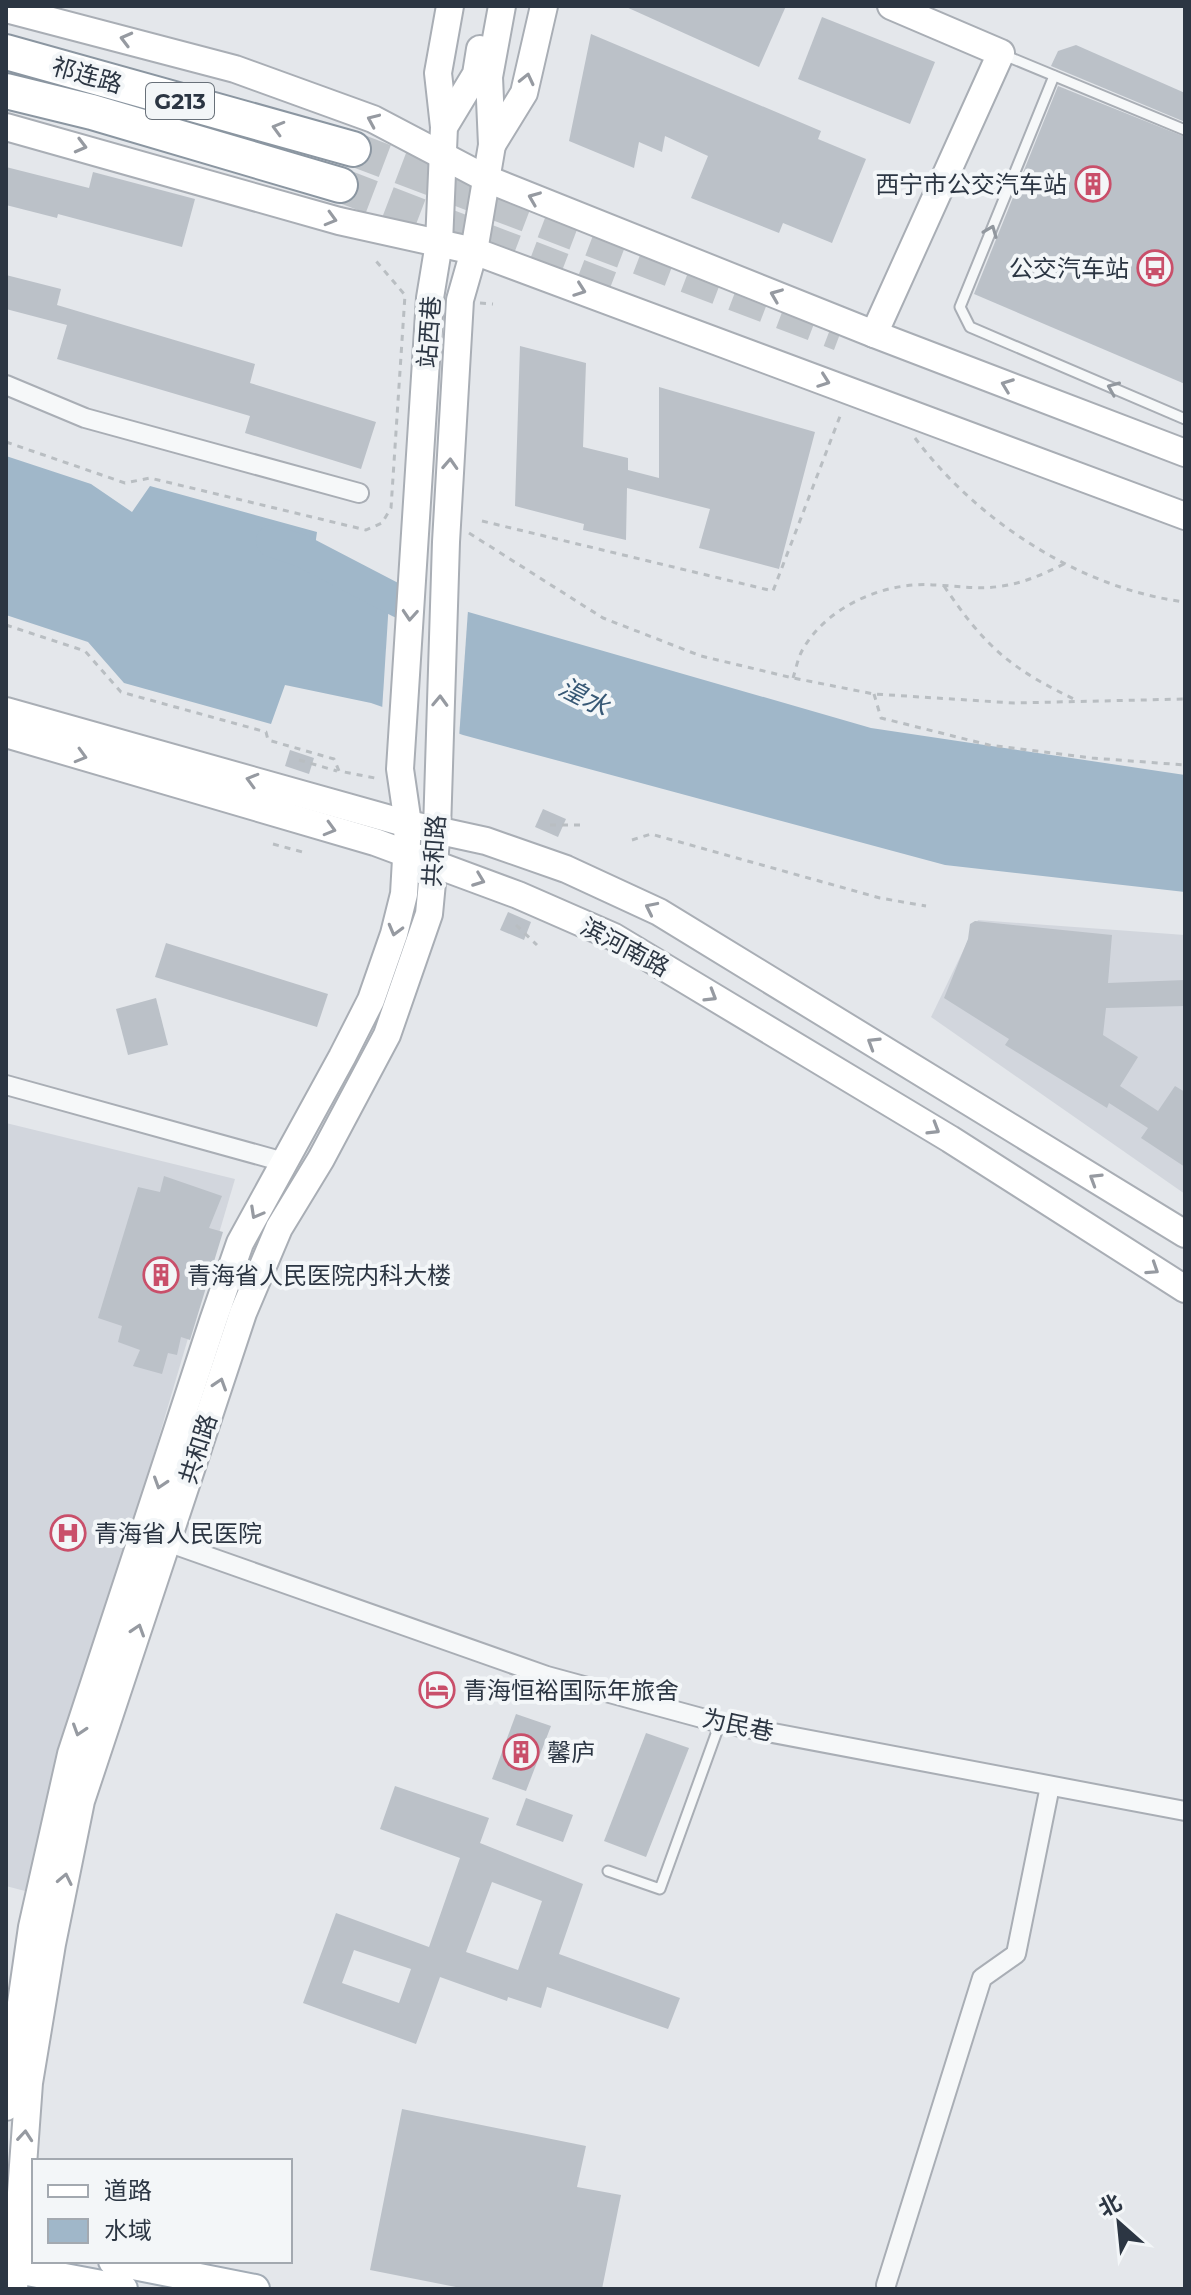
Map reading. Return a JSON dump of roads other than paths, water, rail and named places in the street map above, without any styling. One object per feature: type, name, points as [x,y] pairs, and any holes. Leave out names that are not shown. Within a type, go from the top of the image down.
[{"type":"highway","name":"祁连路","points":[[6,52],[353,149]]},
{"type":"highway","name":"祁连路","points":[[6,91],[92,112],[340,185]]},
{"type":"main road","name":"站西巷","points":[[390,774],[415,537],[430,298],[439,243],[444,127],[438,73],[450,6]]},
{"type":"main road","name":"站西巷","points":[[438,779],[456,537],[460,300],[474,251],[492,145],[482,76],[488,6]]},
{"type":"main road","name":"站西巷","points":[[444,127],[482,76],[502,6]]},
{"type":"main road","name":"站西巷","points":[[492,145],[524,93],[544,6]]},
{"type":"main road","points":[[874,334],[1001,53],[891,6]]},
{"type":"main road","points":[[6,9],[235,69],[373,119],[487,179],[874,334],[1185,453]]},
{"type":"main road","points":[[6,127],[339,221],[474,251],[1185,516]]},
{"type":"main road","name":"滨河南路","points":[[6,711],[408,824],[486,841],[566,869],[659,912],[1185,1234]]},
{"type":"main road","name":"滨河南路","points":[[6,734],[434,862],[614,937],[950,1139],[1185,1289]]},
{"type":"main road","name":"共和路","points":[[6,2107],[32,1927],[71,1754],[240,1243],[371,1000],[398,920],[408,824],[390,774]]},
{"type":"main road","name":"共和路","points":[[15,2259],[29,2083],[52,1944],[81,1801],[243,1313],[279,1228],[321,1159],[387,1035],[429,914],[438,779]]},
{"type":"main road","points":[[15,2259],[123,2289]]},
{"type":"main road","points":[[123,2263],[255,2289]]},
{"type":"street","points":[[6,385],[85,418],[359,493]]},
{"type":"street","points":[[6,1085],[284,1162]]},
{"type":"street","name":"为民巷","points":[[167,1542],[547,1676],[720,1723],[1185,1811]]},
{"type":"street","points":[[886,2285],[982,1978],[1016,1954],[1050,1786]]},
{"type":"lane","points":[[1001,53],[1185,130]]},
{"type":"lane","points":[[1054,76],[960,307],[970,327],[1185,419]]},
{"type":"lane","points":[[608,1871],[660,1889],[720,1723]]},
{"type":"water","points":[[6,456],[91,484],[132,512],[150,486],[317,532],[312,567],[871,728],[1185,775],[1185,892],[945,865],[463,735],[371,703],[285,685],[271,724],[124,683],[88,642],[6,615]]},
{"type":"waterway","name":"湟水","points":[[272,541],[302,551],[400,602]]},
{"type":"tunnel","points":[[353,149],[840,334]]},
{"type":"tunnel","points":[[340,185],[623,293]]},
{"type":"place","name":"西宁市公交汽车站","points":[[1093,184]]},
{"type":"place","name":"公交汽车站","points":[[1155,268]]},
{"type":"place","name":"青海省人民医院内科大楼","points":[[161,1275]]},
{"type":"place","name":"青海省人民医院","points":[[68,1533]]},
{"type":"place","name":"青海恒裕国际年旅舍","points":[[437,1690]]},
{"type":"place","name":"馨庐","points":[[521,1752]]}]
